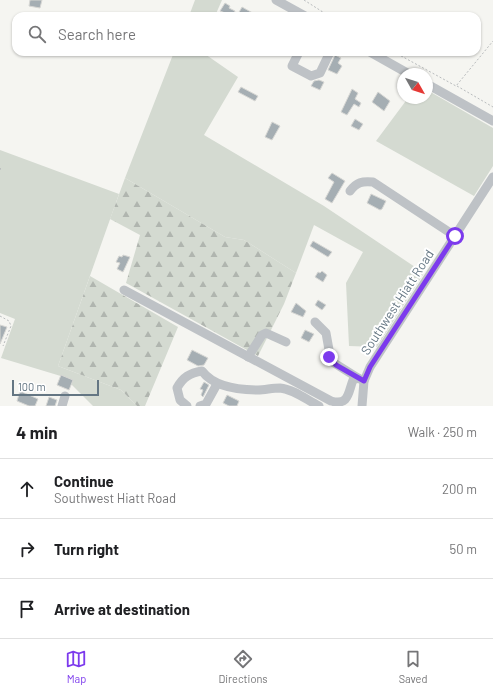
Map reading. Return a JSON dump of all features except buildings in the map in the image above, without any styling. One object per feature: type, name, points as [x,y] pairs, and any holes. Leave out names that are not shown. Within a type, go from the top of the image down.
[{"type":"street","points":[[276,0],[298,12]]},
{"type":"street","points":[[297,56],[292,66],[311,76],[320,73],[328,56]]},
{"type":"street","points":[[377,56],[398,68]]},
{"type":"street","points":[[433,87],[493,121]]},
{"type":"street","name":"Southwest Hiatt Road","points":[[362,406],[361,380],[493,177]]},
{"type":"street","points":[[350,191],[356,183],[364,181],[373,182],[382,186],[410,208],[455,236]]},
{"type":"street","points":[[124,290],[312,392],[338,403],[344,402],[348,397],[353,380],[361,380]]},
{"type":"street","points":[[315,322],[326,333],[331,361],[361,380]]},
{"type":"street","points":[[248,357],[262,335],[266,333],[286,342]]},
{"type":"street","points":[[187,406],[180,400],[177,388],[182,379],[192,373],[202,371],[208,379],[217,384],[244,390],[280,388],[291,391],[319,406]]},
{"type":"street","points":[[200,406],[206,404],[217,384]]},
{"type":"street","points":[[62,406],[65,396]]},
{"type":"path","points":[[304,0],[323,12]]},
{"type":"path","points":[[481,56],[493,41]]},
{"type":"path","points":[[401,56],[493,107]]},
{"type":"path","points":[[456,86],[481,56]]},
{"type":"path","points":[[0,316],[9,321],[11,326],[3,346]]},
{"type":"green space","points":[[195,0],[222,0],[217,12],[190,12]]},
{"type":"green space","points":[[172,56],[208,56],[238,77],[204,135],[324,206],[424,273],[377,347],[349,346],[346,283],[363,252],[314,225],[296,273],[244,240],[225,237],[125,178]]},
{"type":"green space","points":[[433,93],[493,128],[493,166],[474,196],[376,141],[404,104],[433,104]]},
{"type":"green space","points":[[0,150],[119,194],[58,366],[121,390],[137,406],[93,406],[64,377],[1,358],[15,319],[0,313]]},
{"type":"green space","points":[[125,178],[225,237],[244,240],[296,273],[284,304],[258,356],[126,283],[140,235],[110,219]]},
{"type":"green space","points":[[90,276],[178,327],[145,406],[137,406],[121,390],[58,366]]},
{"type":"route","points":[[329,357],[336,365],[364,381],[370,367],[455,236]]}]
